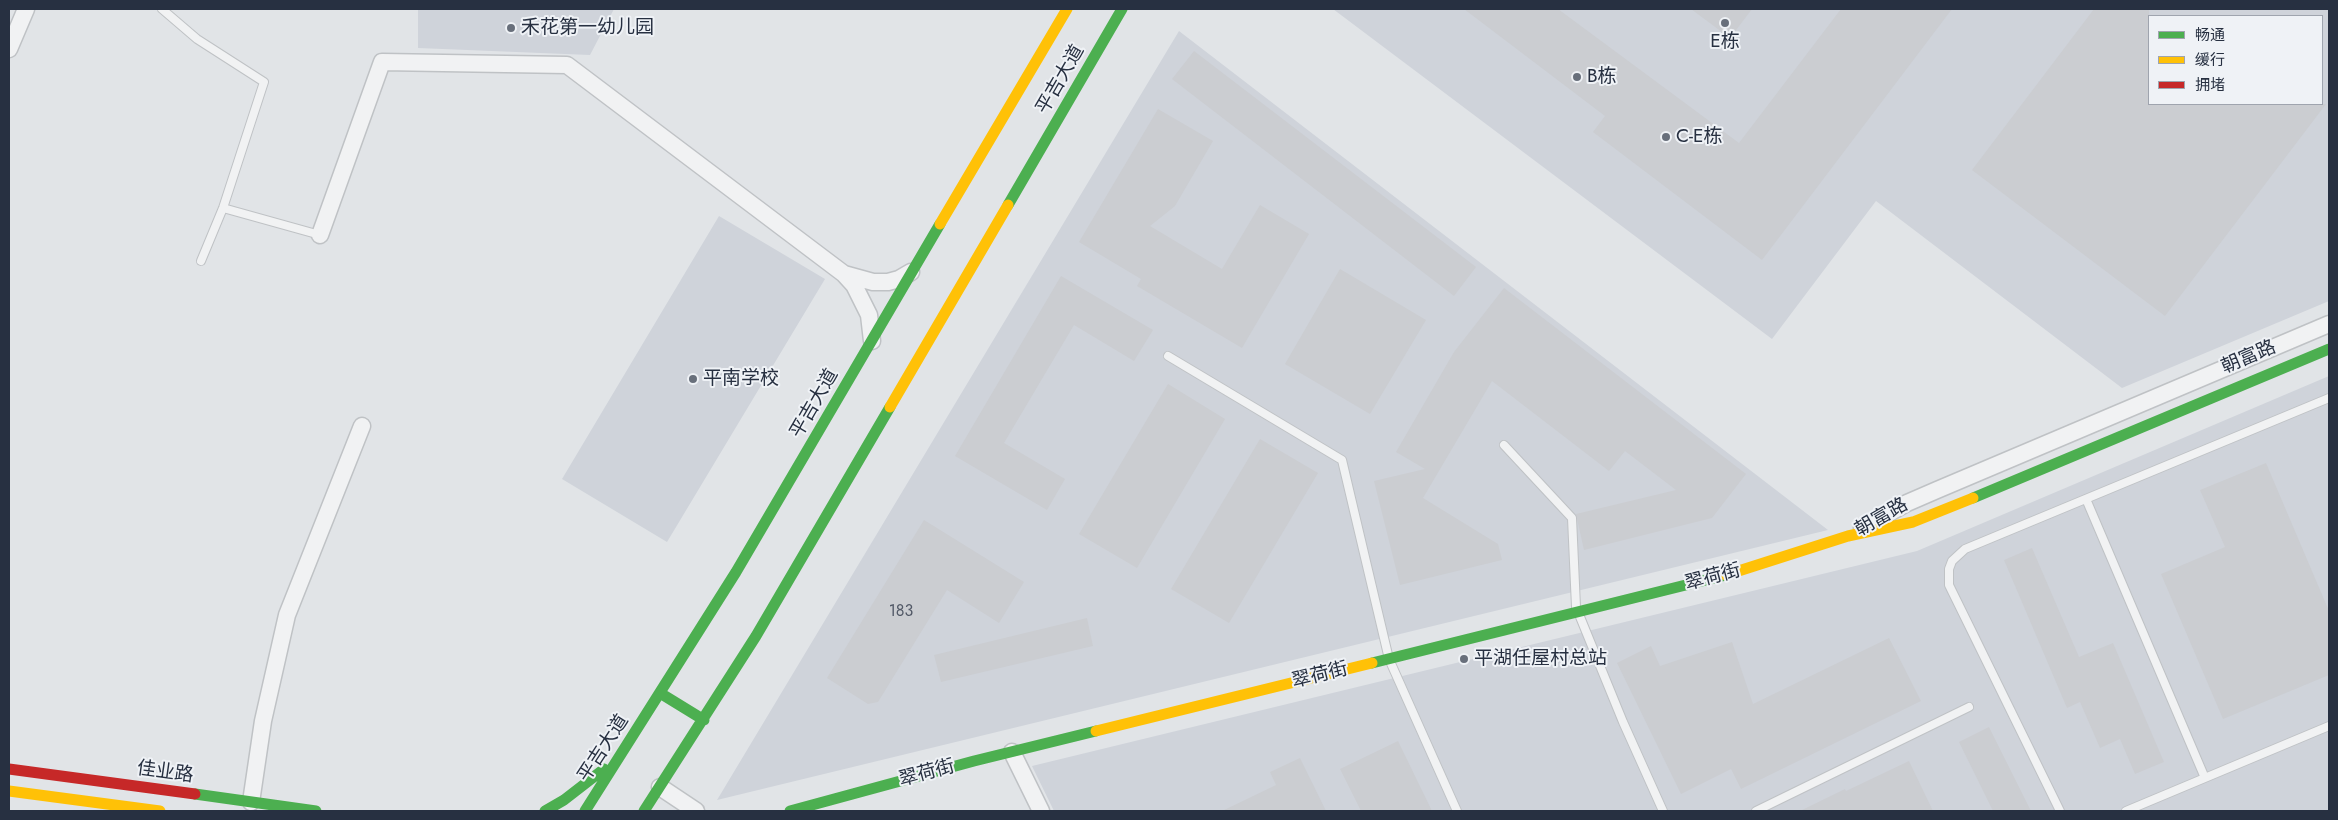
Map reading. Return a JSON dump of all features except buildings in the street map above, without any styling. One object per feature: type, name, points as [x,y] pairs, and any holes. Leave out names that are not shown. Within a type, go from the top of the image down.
[{"type":"street","points":[[9,49],[26,9]]},
{"type":"street","name":"平吉大道","points":[[585,811],[741,564],[1067,9]]},
{"type":"street","name":"平吉大道","points":[[644,811],[756,636],[1122,9]]},
{"type":"street","points":[[320,235],[382,62],[567,65],[844,274],[854,285],[869,315],[872,341]]},
{"type":"street","points":[[844,274],[873,282],[888,282],[899,279],[913,271]]},
{"type":"street","name":"朝富路","points":[[1848,536],[1907,503],[2329,324]]},
{"type":"street","name":"朝富路","points":[[1848,536],[1898,526],[1945,510],[2329,349]]},
{"type":"street","points":[[251,802],[263,721],[286,615],[362,426]]},
{"type":"street","name":"翠荷街","points":[[790,811],[1012,752],[1735,573],[1848,536]]},
{"type":"street","points":[[660,693],[704,720]]},
{"type":"street","points":[[545,811],[588,784],[628,744]]},
{"type":"street","points":[[1012,752],[1041,811]]},
{"type":"street","name":"佳业路","points":[[9,769],[316,811]]},
{"type":"street","points":[[660,786],[696,811]]},
{"type":"street","name":"佳业路","points":[[9,791],[160,811]]},
{"type":"lane","points":[[162,9],[197,40],[264,82],[223,208],[201,262]]},
{"type":"lane","points":[[223,208],[320,235]]},
{"type":"lane","points":[[1168,356],[1342,460],[1389,658],[1457,811]]},
{"type":"lane","points":[[2060,811],[1949,585],[1948,577],[1952,561],[1965,549],[2329,398]]},
{"type":"lane","points":[[1504,446],[1572,518],[1576,607],[1623,722],[1663,811]]},
{"type":"lane","points":[[2086,499],[2204,778]]},
{"type":"lane","points":[[1756,811],[1969,707]]},
{"type":"lane","points":[[2126,811],[2329,726]]},
{"type":"shaded area","name":"禾花第一幼儿园","points":[[418,9],[614,9],[590,55],[418,48]]},
{"type":"shaded area","points":[[1333,9],[2329,9],[2329,301],[2122,388],[1876,201],[1772,339]]},
{"type":"shaded area","points":[[1179,31],[1828,530],[717,800]]},
{"type":"shaded area","name":"平南学校","points":[[719,216],[825,279],[667,542],[562,479]]},
{"type":"shaded area","points":[[2329,376],[2329,811],[1054,811],[1032,766],[1917,551]]},
{"type":"traffic: fast","points":[[1008,205],[1122,9]]},
{"type":"traffic: fast","points":[[585,811],[736,572],[940,224]]},
{"type":"traffic: fast","points":[[1973,498],[2329,349]]},
{"type":"traffic: fast","points":[[644,811],[756,636],[890,407]]},
{"type":"traffic: fast","points":[[1372,663],[1726,575]]},
{"type":"traffic: fast","points":[[660,693],[704,720]]},
{"type":"traffic: fast","points":[[790,811],[974,761],[1096,731]]},
{"type":"traffic: fast","points":[[545,811],[564,800],[604,769]]},
{"type":"traffic: fast","points":[[195,794],[316,811]]},
{"type":"traffic: slow","points":[[940,224],[1067,9]]},
{"type":"traffic: slow","points":[[890,407],[1008,205]]},
{"type":"traffic: slow","points":[[1726,575],[1848,536],[1913,522],[1973,498]]},
{"type":"traffic: slow","points":[[1096,731],[1372,663]]},
{"type":"traffic: slow","points":[[9,791],[160,811]]},
{"type":"traffic: jam","points":[[9,769],[195,794]]},
{"type":"place","name":"E栋","points":[[1725,23]]},
{"type":"place","name":"禾花第一幼儿园","points":[[511,28]]},
{"type":"place","name":"B栋","points":[[1577,77]]},
{"type":"place","name":"C-E栋","points":[[1666,137]]},
{"type":"place","name":"平南学校","points":[[693,379]]},
{"type":"place","name":"平湖任屋村总站","points":[[1464,659]]}]
